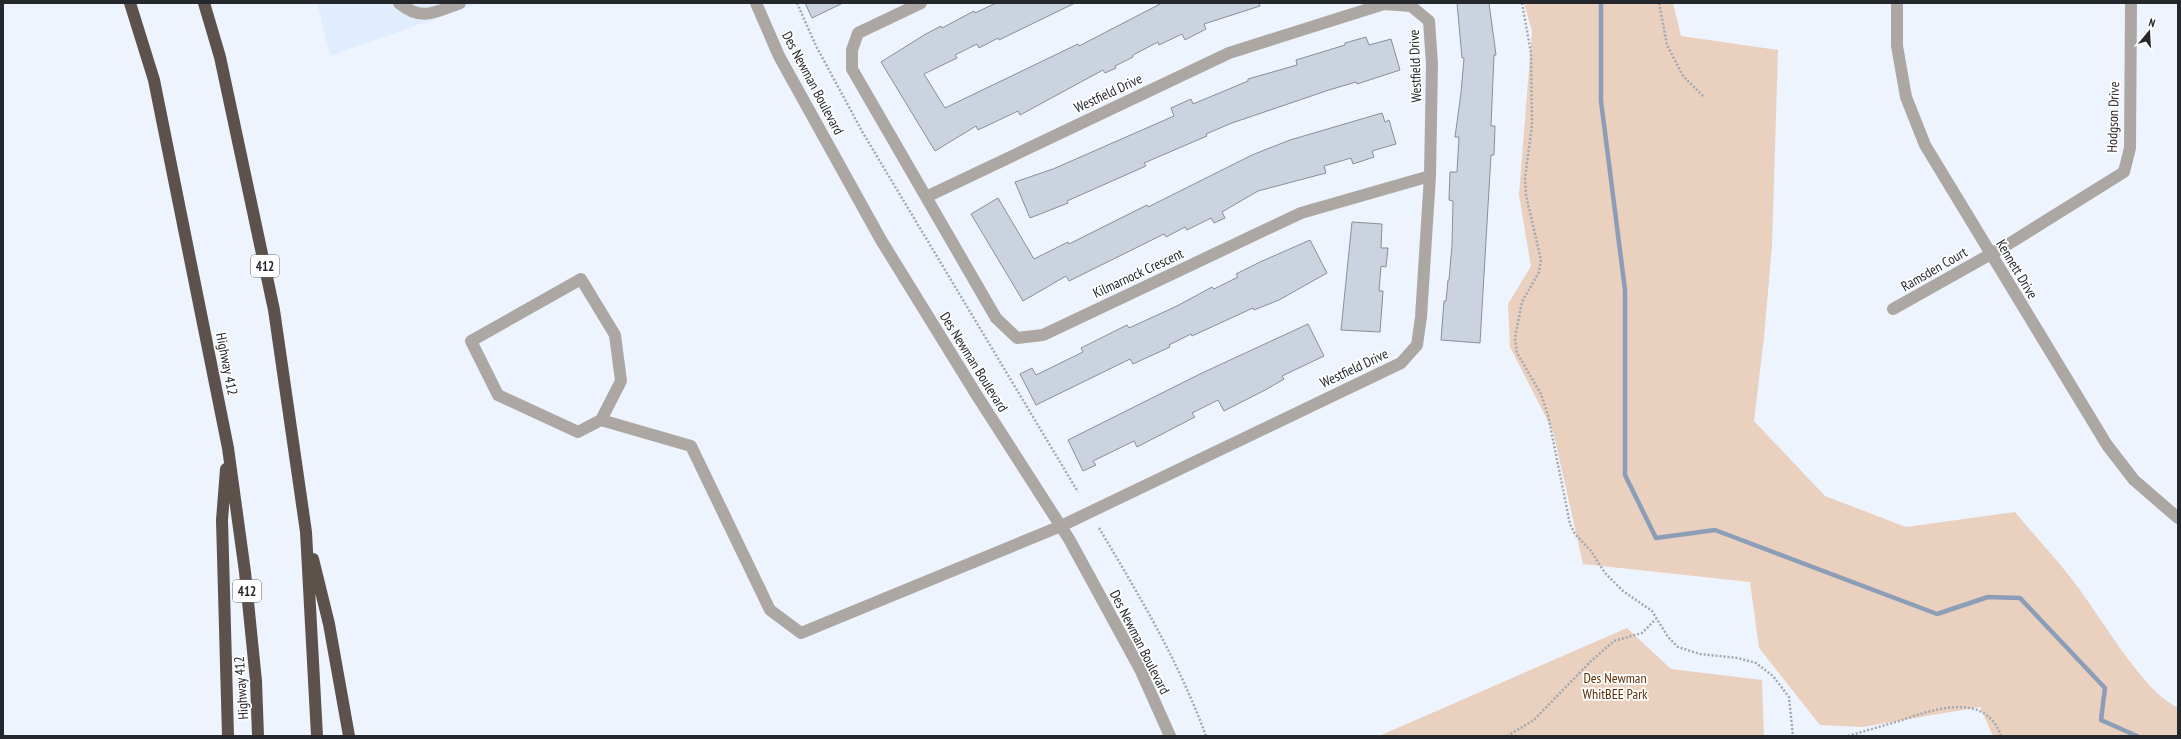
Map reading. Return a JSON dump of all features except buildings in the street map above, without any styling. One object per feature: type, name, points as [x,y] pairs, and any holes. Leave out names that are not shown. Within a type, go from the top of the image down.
[{"type":"highway","name":"Highway 412","points":[[130,3],[154,80],[228,448],[245,572],[256,681],[258,736]]},
{"type":"highway","name":"412","points":[[204,3],[220,57],[274,310],[306,532],[317,736]]},
{"type":"highway","points":[[228,448],[222,520],[228,736]]},
{"type":"highway","points":[[306,532],[329,624],[349,736]]},
{"type":"street","points":[[399,3],[414,14],[429,15],[460,3]]},
{"type":"street","name":"Des Newman Boulevard","points":[[756,3],[779,56],[881,240],[976,394],[1061,526],[1140,669],[1170,736]]},
{"type":"street","points":[[922,3],[858,33],[852,50],[852,70],[926,197]]},
{"type":"street","name":"Kennett Drive","points":[[1897,3],[1897,46],[1906,97],[1925,145],[2107,445],[2134,480],[2178,518]]},
{"type":"street","name":"Hodgson Drive","points":[[1990,254],[2124,172],[2130,148],[2130,3]]},
{"type":"street","name":"Westfield Drive","points":[[601,420],[691,446],[770,610],[801,633],[1061,526],[1401,363],[1408,357],[1417,345],[1421,317],[1430,176],[1432,64],[1429,21],[1411,6],[1384,4],[1229,53],[926,197]]},
{"type":"street","name":"Kilmarnock Crescent","points":[[926,197],[996,318],[1017,338],[1043,335],[1301,213],[1430,176]]},
{"type":"street","name":"Ramsden Court","points":[[1893,309],[1990,254]]},
{"type":"street","points":[[581,279],[615,335],[621,381],[601,420],[578,432],[498,395],[472,341],[581,279]]},
{"type":"path","points":[[797,3],[816,46],[863,133],[1078,492]]},
{"type":"path","points":[[1522,3],[1531,53],[1532,124],[1525,178],[1526,195],[1542,260],[1539,272],[1522,302],[1514,338],[1517,353],[1541,394],[1548,415],[1570,524],[1574,534],[1591,551],[1605,573],[1623,591],[1652,611],[1668,637],[1678,647],[1700,654],[1738,658],[1756,663],[1773,676],[1789,697],[1793,736]]},
{"type":"path","points":[[1660,3],[1667,45],[1683,76],[1704,97]]},
{"type":"path","points":[[1099,528],[1148,610],[1194,704],[1206,736]]},
{"type":"path","points":[[1507,736],[1534,720],[1590,662],[1614,640],[1642,633],[1656,619]]},
{"type":"path","points":[[1848,736],[1941,708],[1961,706],[1977,710],[1994,721],[2001,736]]},
{"type":"shaded area","points":[[317,3],[480,3],[330,56]]},
{"type":"green space","points":[[1524,3],[1673,3],[1681,36],[1778,50],[1772,246],[1764,337],[1754,421],[1825,496],[1906,527],[2015,512],[2081,591],[2121,649],[2150,686],[2165,699],[2178,707],[2178,736],[1993,736],[1980,707],[1862,727],[1820,725],[1759,648],[1750,582],[1583,564],[1553,431],[1510,347],[1508,304],[1531,266],[1519,195],[1532,31]]},
{"type":"green space","name":"Des Newman WhitBEE Park","points":[[1627,628],[1671,669],[1762,680],[1764,736],[1379,736]]},
{"type":"waterway","points":[[1601,3],[1601,101],[1625,290],[1625,475],[1656,538],[1715,530],[1937,614],[1988,597],[2020,598],[2105,688],[2101,720],[2137,736]]}]
